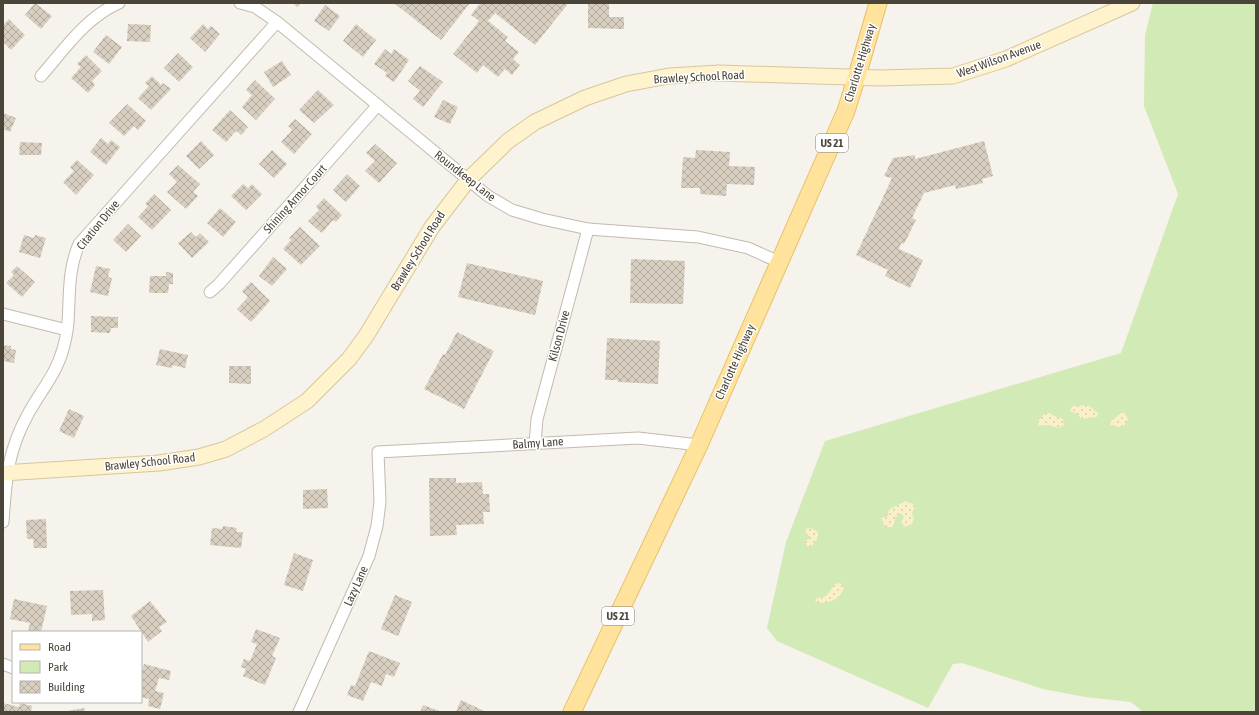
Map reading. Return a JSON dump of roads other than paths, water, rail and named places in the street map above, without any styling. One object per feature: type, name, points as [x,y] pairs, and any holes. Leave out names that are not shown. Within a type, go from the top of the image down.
[{"type":"main road","name":"Charlotte Highway","points":[[572,712],[699,445],[846,111],[858,76],[878,3]]},
{"type":"main road","name":"West Wilson Avenue","points":[[858,76],[880,78],[953,76],[1006,59],[1132,3]]},
{"type":"main road","name":"Brawley School Road","points":[[5,473],[159,463],[199,457],[226,449],[264,429],[307,401],[349,359],[366,336],[432,227],[468,180],[508,141],[535,122],[585,98],[626,84],[669,76],[719,74],[858,76]]},
{"type":"street","points":[[41,76],[88,23],[105,9],[119,3]]},
{"type":"street","name":"Roundkeep Lane","points":[[240,3],[255,7],[277,22],[468,180],[488,196],[512,210],[542,220],[588,229],[698,237],[748,248],[779,262]]},
{"type":"street","name":"Citation Drive","points":[[3,522],[5,473],[10,457],[27,415],[55,372],[64,348],[69,278],[72,261],[79,244],[277,22]]},
{"type":"street","name":"Shining Armor Court","points":[[210,292],[219,284],[378,105]]},
{"type":"street","name":"Kilson Drive","points":[[535,444],[537,419],[588,229]]},
{"type":"street","points":[[3,314],[66,330]]},
{"type":"street","name":"Balmy Lane","points":[[378,452],[638,438],[699,445]]},
{"type":"street","name":"Lazy Lane","points":[[299,712],[369,556],[377,526],[380,502],[378,452]]}]
